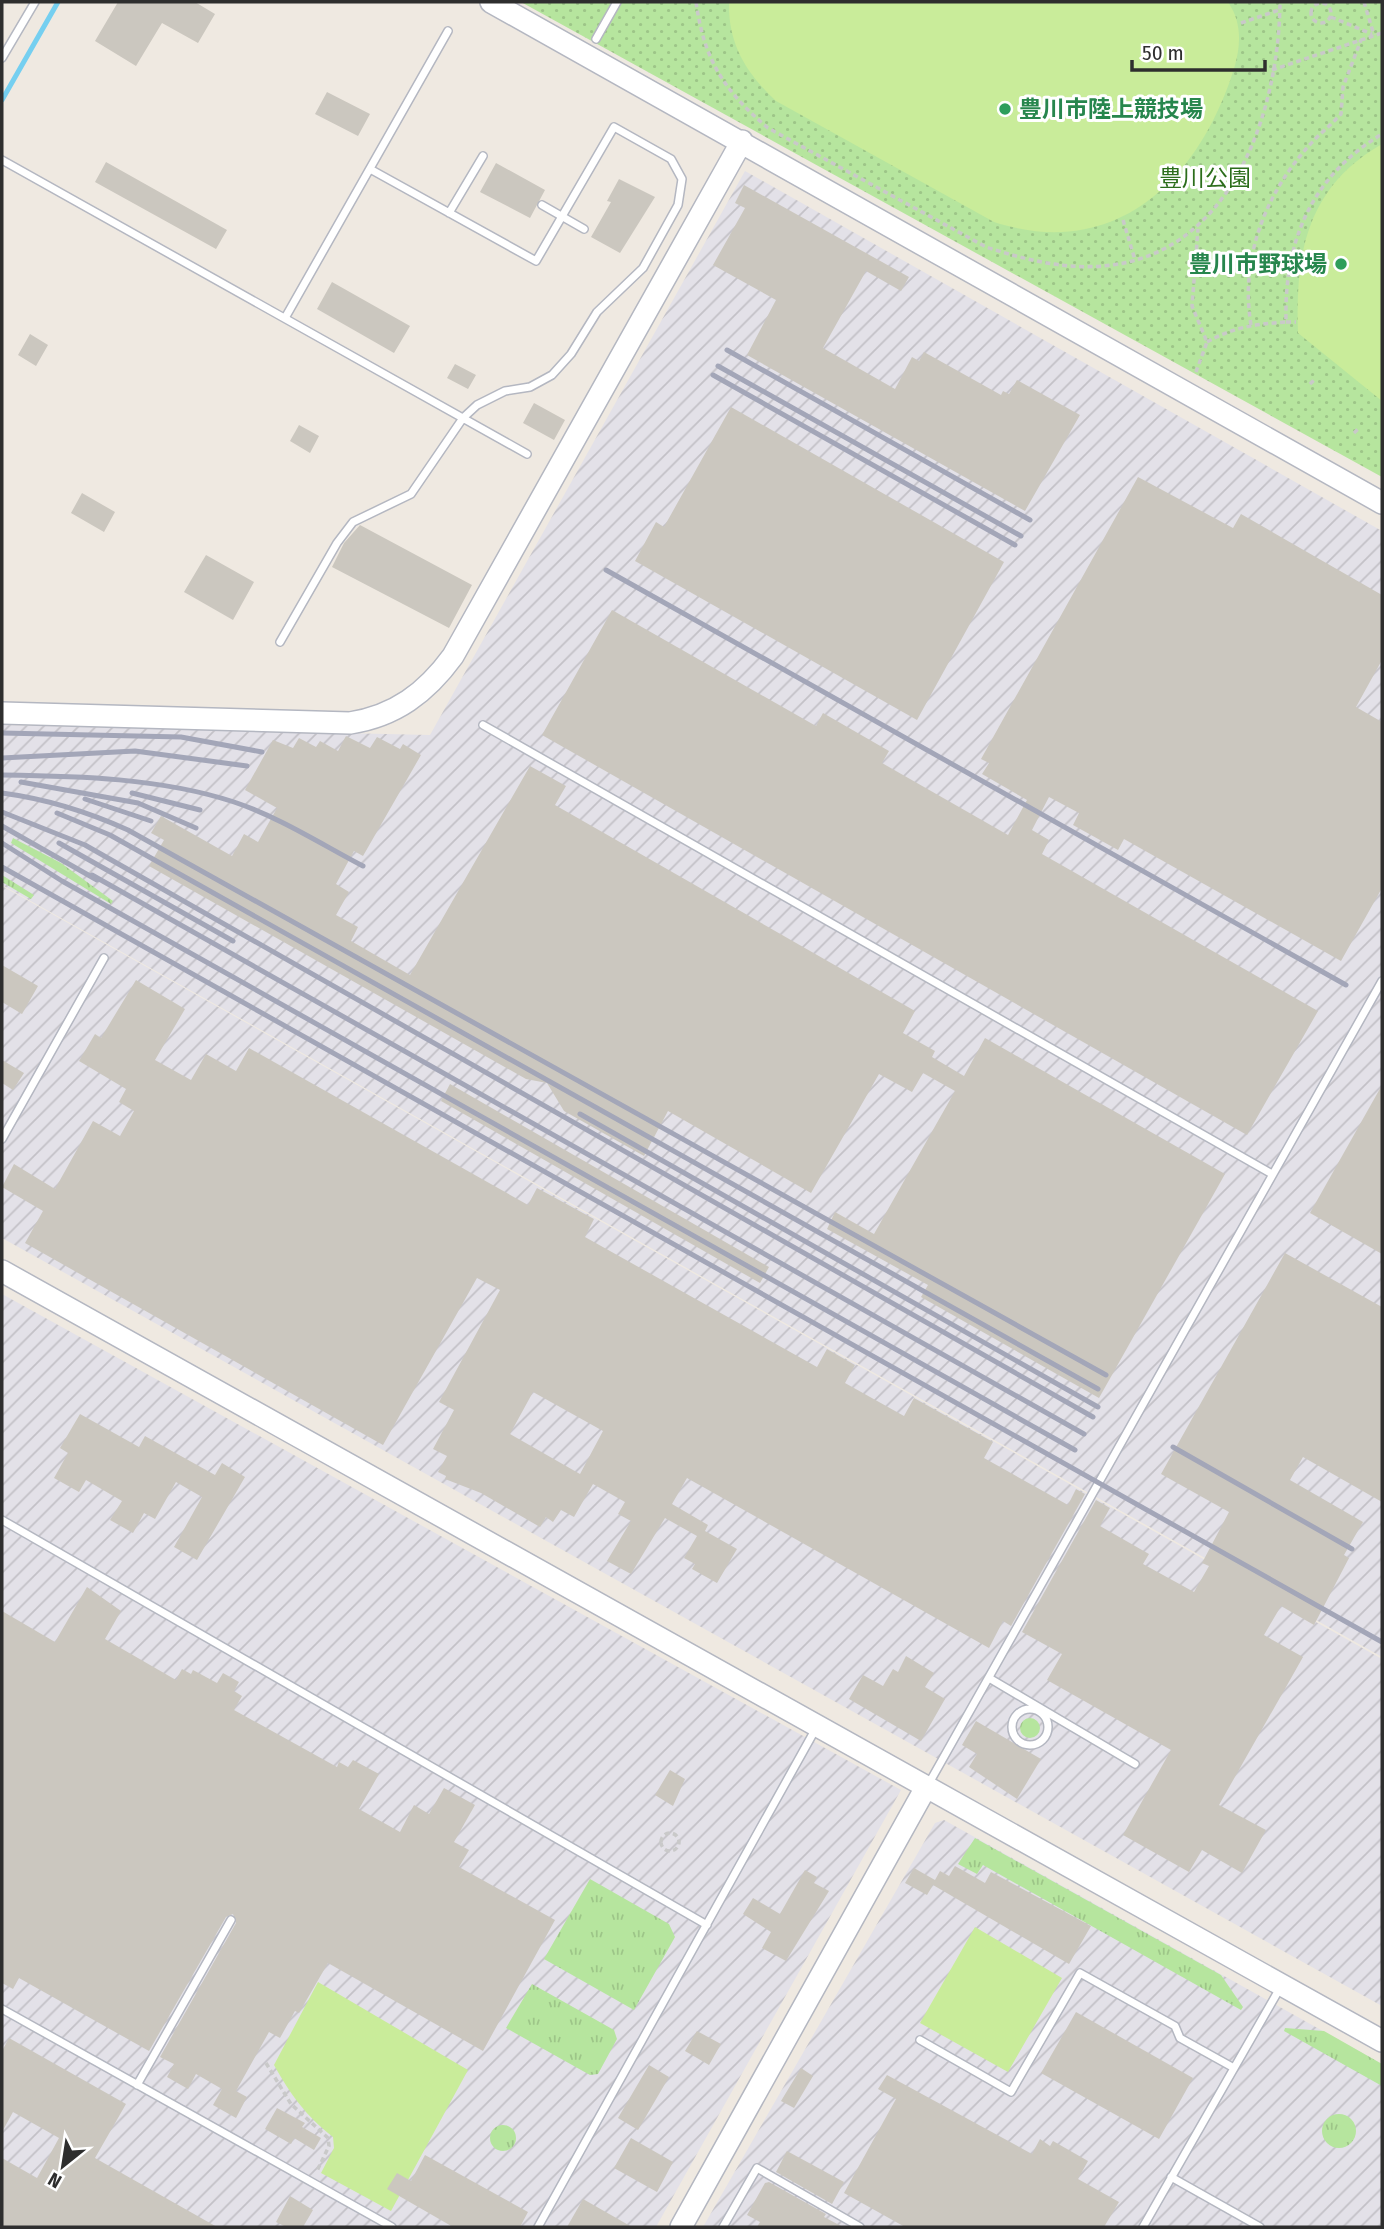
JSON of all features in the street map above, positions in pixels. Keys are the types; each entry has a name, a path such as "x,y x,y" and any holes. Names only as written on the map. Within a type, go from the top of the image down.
{"street":[{"path":"491,2 1382,503"},
{"path":"2,713 350,723 382,715 422,692 453,656 742,141"},
{"path":"2,1271 925,1789 1382,2041"},
{"path":"681,2227 925,1789"}],"lane":[{"path":"2,58 35,2"},
{"path":"596,39 617,2"},
{"path":"285,318 448,31"},
{"path":"280,642 346,530 364,515 411,494 463,418 488,399 505,391 530,387 562,366 597,312 643,268 678,205 682,178 671,159 614,127 536,261 370,169"},
{"path":"449,213 483,156"},
{"path":"2,160 527,454"},
{"path":"542,205 584,229"},
{"path":"482,725 1272,1174"},
{"path":"2,1139 104,958"},
{"path":"925,1789 1382,981"},
{"path":"2,1520 707,1925"},
{"path":"989,1678 1136,1764"},
{"path":"1041,1710 1048,1721 1045,1738 1036,1745 1020,1743 1013,1734 1014,1718 1022,1711 1041,1710"},
{"path":"538,2227 817,1727"},
{"path":"137,2085 231,1920"},
{"path":"920,2040 1011,2092 1080,1973 1175,2026 1180,2038 1234,2068"},
{"path":"1143,2227 1281,1985"},
{"path":"2,2009 391,2227"},
{"path":"723,2227 757,2168 860,2227"},
{"path":"1171,2177 1260,2227"}],"path":[{"path":"696,2 701,35 710,60 739,101 768,128 986,247 1056,265 1111,266 1156,254 1198,228 1220,203 1249,155 1272,70 1280,2"},
{"path":"1307,2 1313,7"},
{"path":"1364,2 1374,35"},
{"path":"1330,17 1322,23 1315,22 1311,16 1313,7 1320,3 1326,5 1330,17 1374,35"},
{"path":"1241,23 1280,10"},
{"path":"1272,70 1382,33"},
{"path":"1251,325 1248,269 1255,240 1285,177 1306,148 1341,114 1343,87 1361,40"},
{"path":"1286,322 1289,261 1308,209 1357,149 1382,134"},
{"path":"1123,220 1135,260"},
{"path":"1198,228 1192,306 1207,342"},
{"path":"1196,372 1207,342 1225,331 1251,325 1296,322"},
{"path":"1310,384 1314,380"},
{"path":"1354,433 1360,427"},
{"path":"667,1834 674,1835 679,1840 677,1848 666,1851 662,1839 667,1834"},
{"path":"266,2063 291,2104 328,2138 329,2146 311,2182"}],"shaded area":[{"path":"745,171 1382,531 1382,1657 2,885 2,725 430,735"},
{"path":"2,886 1382,1659 1382,2006 2,1238"},
{"path":"2,1294 901,1790 656,2227 2,2227"},
{"path":"944,1820 1382,2064 1382,2227 703,2227 935,1823"}],"green space":[{"name":"豊川公園","path":"521,2 1382,2 1382,477"},
{"name":"豊川市陸上競技場","path":"729,2 1228,2 1238,24 1239,36 1229,83 1208,130 1188,161 1164,188 1136,209 1105,224 1071,231 1034,231 994,222 776,101 756,80 741,57 732,31"},
{"name":"豊川市野球場","path":"1382,144 1382,401 1298,333 1298,304 1303,249 1322,202 1337,180 1357,161"},
{"path":"13,838 61,863 113,901 111,904 11,843"},
{"path":"2,875 34,895 31,899 2,882"},
{"path":"1026,1718 1034,1718 1040,1728 1034,1738 1026,1738 1020,1732 1020,1724"},
{"path":"975,1838 1221,1975 1243,2007 1241,2010 983,1865 977,1874 958,1864"},
{"path":"590,1879 669,1924 675,1937 634,2010 544,1959"},
{"path":"975,1927 1062,1978 1008,2072 920,2023"},
{"path":"318,1982 468,2070 391,2211 321,2173 334,2148 333,2137 299,2104 274,2065"},
{"path":"532,1984 614,2030 617,2039 598,2074 590,2075 506,2028"},
{"path":"1285,2028 1324,2031 1382,2064 1382,2086 1284,2031"},
{"path":"1339,2114 1351,2119 1356,2131 1351,2143 1339,2148 1327,2143 1322,2131 1327,2119"},
{"path":"503,2125 512,2129 516,2138 512,2147 503,2151 494,2147 490,2138 494,2129"}],"building":[{"path":"118,2 195,2 215,14 198,43 162,23 136,66 95,41"},
{"path":"327,92 370,114 358,136 315,114"},
{"path":"106,162 227,230 216,249 95,182"},
{"path":"496,163 545,190 530,218 480,192"},
{"path":"619,179 655,197 620,253 591,237 611,202 607,201"},
{"path":"744,185 909,277 901,291 866,271 823,348 895,389 912,357 919,361 924,352 1001,395 1003,391 1009,394 1017,380 1080,415 1025,511 747,355 776,300 713,265 745,208 735,203"},
{"path":"332,282 410,326 394,353 317,309"},
{"path":"30,334 48,345 36,366 18,355"},
{"path":"455,364 476,375 468,389 447,378"},
{"path":"534,403 565,420 554,440 523,423"},
{"path":"731,407 1004,562 917,720 635,561 656,522 664,527"},
{"path":"299,425 319,436 310,453 290,441"},
{"path":"1138,477 1233,528 1241,514 1382,595 1382,660 1356,707 1382,722 1382,888 1341,961 1124,839 1118,850 1073,825 1079,813 1049,797 1032,830 1049,840 1042,854 1318,1011 1247,1135 542,735 612,610 816,726 823,713 889,751 882,763 1008,835 1027,800 982,774 989,763 981,759"},
{"path":"82,493 115,512 104,532 71,513"},
{"path":"360,525 472,585 449,628 332,567 344,543"},
{"path":"206,555 254,582 233,620 184,592"},
{"path":"346,736 370,748 377,737 400,749 403,744 421,755 363,856 354,851 336,884 349,892 336,915 358,927 351,941 410,975 530,766 566,786 555,805 915,1011 903,1033 935,1051 932,1057 964,1076 985,1038 1225,1174 1099,1398 921,1297 928,1285 827,1229 835,1212 874,1234 955,1091 923,1073 912,1092 879,1074 811,1193 668,1111 644,1156 564,1111 547,1083 526,1079 149,866 164,840 151,833 161,816 232,856 244,834 258,842 277,808 245,790 273,740 293,748 299,738 316,747 320,741 338,751"},
{"path":"2,965 38,986 22,1014 2,1002"},
{"path":"136,980 185,1009 155,1060 191,1080 206,1054 236,1071 249,1048 528,1205 537,1188 594,1219 585,1237 817,1367 827,1349 855,1365 845,1383 904,1416 914,1398 993,1442 984,1458 1068,1505 1076,1489 1085,1494 1011,1626 1003,1621 989,1648 687,1478 672,1504 708,1525 705,1531 737,1549 717,1583 692,1569 695,1564 684,1558 697,1536 665,1518 631,1574 607,1561 631,1521 618,1514 625,1502 593,1484 574,1517 561,1510 553,1522 546,1517 540,1527 481,1493 445,1479 446,1476 438,1472 447,1456 433,1449 454,1410 439,1402 500,1290 477,1278 383,1445 25,1243 43,1211 2,1187 14,1164 55,1189 93,1121 120,1136 134,1111 119,1102 126,1089 79,1061 95,1034 101,1038","holes":["533,1392 603,1431 580,1474 510,1434"]},
{"path":"2,1060 24,1073 13,1090 2,1083"},
{"path":"450,1084 769,1267 760,1283 441,1101"},
{"path":"1382,1085 1382,1254 1310,1213"},
{"path":"1285,1253 1382,1307 1382,1502 1303,1457 1290,1480 1363,1522 1344,1555 1349,1558 1314,1625 1281,1606 1264,1635 1303,1657 1219,1805 1266,1830 1242,1873 1202,1850 1189,1872 1123,1835 1171,1750 1047,1680 1062,1654 1022,1632 1096,1500 1110,1508 1100,1526 1149,1554 1143,1564 1194,1592 1209,1566 1202,1563 1229,1512 1161,1474"},
{"path":"80,1414 139,1447 145,1436 215,1475 222,1463 245,1477 197,1560 174,1547 202,1497 176,1482 155,1519 144,1513 133,1533 110,1520 122,1501 86,1480 79,1492 54,1478 68,1453 60,1448"},
{"path":"87,1587 121,1611 105,1639 176,1680 182,1669 191,1674 193,1670 217,1683 223,1673 239,1682 234,1691 242,1696 234,1710 337,1767 339,1762 348,1767 353,1760 379,1774 359,1809 400,1832 414,1805 429,1814 444,1788 475,1805 454,1842 469,1850 459,1867 555,1920 483,2051 328,1963 299,2013 295,2011 280,2038 269,2032 236,2091 247,2097 236,2118 213,2105 222,2089 196,2074 188,2089 167,2077 174,2064 160,2057 236,1923 233,1914 226,1917 149,2051 19,1978 13,1989 2,1983 2,1611 55,1642"},
{"path":"906,1656 934,1673 925,1687 945,1699 921,1741 849,1699 863,1675 883,1686 893,1669 898,1672"},
{"path":"976,1721 1041,1759 1017,1799 969,1767 977,1754 962,1745"},
{"path":"670,1770 685,1779 673,1806 655,1795"},
{"path":"955,1866 985,1883 991,1872 1091,1926 1069,1964 933,1885 927,1895 905,1883 914,1868 935,1880 940,1871 949,1876"},
{"path":"805,1870 817,1877 814,1883 829,1891 786,1961 762,1948 771,1932 743,1914 753,1898 780,1914"},
{"path":"1076,2012 1193,2078 1159,2139 1041,2073"},
{"path":"697,2031 721,2044 709,2065 685,2051"},
{"path":"9,2038 126,2104 95,2158 217,2227 2,2227 2,2158 37,2178 59,2138 13,2112 2,2132 2,2051"},
{"path":"649,2065 669,2077 638,2130 618,2118"},
{"path":"801,2068 813,2076 794,2108 781,2101"},
{"path":"887,2075 1032,2154 1040,2139 1050,2146 1053,2141 1088,2161 1078,2179 1119,2202 1104,2227 905,2227 844,2193 896,2099 878,2089"},
{"path":"277,2108 305,2123 302,2127 321,2138 314,2150 294,2138 291,2144 265,2129"},
{"path":"631,2138 673,2162 657,2192 614,2168"},
{"path":"787,2151 844,2182 832,2204 776,2172"},
{"path":"425,2155 528,2212 520,2227 453,2227 387,2189 397,2173 411,2181"},
{"path":"769,2182 826,2214 824,2217 843,2227 757,2227 760,2222 747,2215 765,2183"},
{"path":"290,2196 313,2210 303,2227 286,2227 276,2222"},
{"path":"583,2199 632,2227 567,2227"}],"waterway":[{"path":"2,100 58,2"}],"railway":[{"path":"727,350 1030,520"},
{"path":"718,366 1021,536"},
{"path":"713,375 1015,545"},
{"path":"606,570 1346,985"},
{"path":"2,733 181,737 262,752"},
{"path":"2,758 135,751 247,766"},
{"path":"2,775 119,780 206,794 267,815 363,866"},
{"path":"21,782 138,803 196,828"},
{"path":"2,793 66,807 128,830 1106,1375"},
{"path":"132,793 200,810"},
{"path":"85,799 151,821"},
{"path":"2,812 85,845 1093,1417"},
{"path":"57,813 110,835 1098,1389"},
{"path":"2,826 97,880"},
{"path":"2,843 62,881 1075,1450"},
{"path":"59,843 233,941"},
{"path":"2,867 1382,1642"},
{"path":"92,875 1084,1434"},
{"path":"580,1114 1098,1407"},
{"path":"1173,1447 1352,1549"}],"place":[{"name":"豊川市陸上競技場","path":"1005,109"},
{"name":"豊川市野球場","path":"1341,264"}]}
